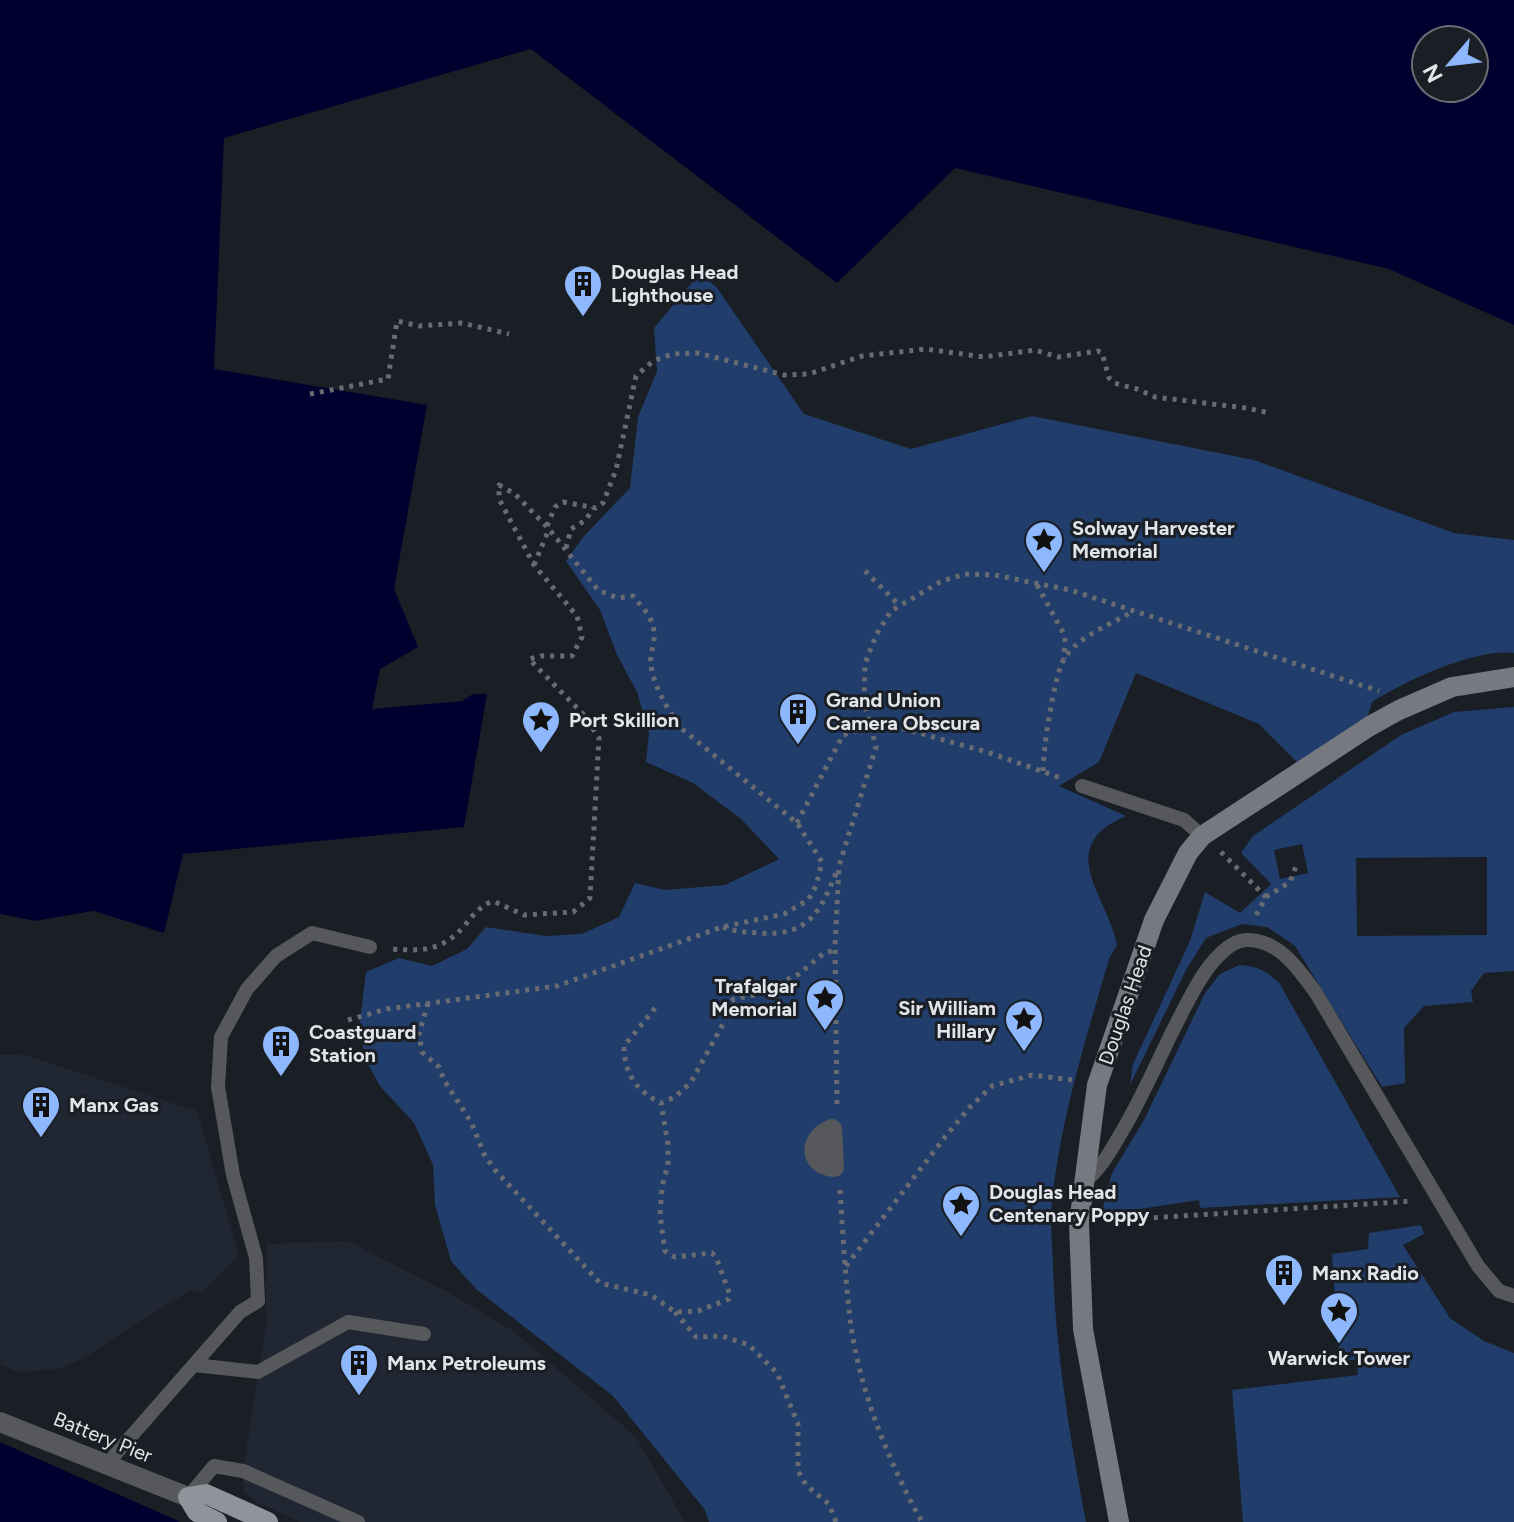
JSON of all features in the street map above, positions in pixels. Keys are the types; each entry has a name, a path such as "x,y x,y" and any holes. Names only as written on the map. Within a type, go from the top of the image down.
{"main road":[{"name":"Douglas Head","path":"1119,1522 1083,1329 1079,1223 1097,1085 1154,920 1180,867 1202,836 1399,710 1452,687 1507,678"},
{"name":"Battery Pier","path":"217,1522 197,1512 188,1497 206,1494 268,1522"}],"street":[{"name":"Battery Pier","path":"0,1422 188,1497"}],"lane":[{"path":"1082,786 1184,820 1202,836"},
{"path":"106,1465 240,1312 258,1301 256,1258 233,1175 218,1087 221,1037 247,989 276,956 312,933 370,947"},
{"path":"1084,1182 1099,1170 1147,1089 1198,983 1224,950 1244,939 1265,944 1290,957 1316,993 1478,1266 1499,1291 1514,1296"},
{"path":"194,1365 258,1372 348,1322 424,1334"},
{"path":"188,1497 214,1466 243,1471 358,1522"}],"path":[{"path":"310,394 388,379 397,321 419,326 462,323 509,334"},
{"path":"565,548 571,529 586,520 593,508 603,503 610,489 636,376 653,361 672,354 698,353 784,375 809,374 862,356 926,349 984,357 1035,350 1058,357 1098,351 1102,353 1109,378 1114,383 1155,397 1269,413"},
{"path":"348,1020 387,1009 557,986 722,927 784,914 808,900 816,886 822,862 797,823 682,729 656,684 650,661 654,633 649,614 633,596 617,598 598,590 548,528 515,494 499,485 499,499 534,565 577,616 582,637 572,656 529,659 583,714 599,738 590,898 573,912 524,915 493,901 479,908 461,929 436,948 422,951 370,947"},
{"path":"534,565 555,507 563,502 593,508"},
{"path":"865,571 899,605"},
{"path":"864,702 865,664 876,635 891,611 940,582 964,574 995,575 1070,590 1367,685 1391,696 1399,710"},
{"path":"1036,584 1065,636 1064,659 1043,749 1043,771"},
{"path":"1064,659 1084,640 1133,611"},
{"path":"797,823 843,735 870,726 901,728 987,752 1082,786"},
{"path":"1222,853 1266,897"},
{"path":"722,927 766,933 790,932 798,928 823,905 839,866"},
{"path":"1244,939 1266,897 1290,882 1296,866"},
{"path":"661,1103 675,1097 691,1082 723,1024 728,1004 799,974 824,953 835,950"},
{"path":"428,1003 419,1034 422,1052 439,1067 495,1170 600,1283 651,1295 675,1312 696,1337 722,1336 749,1345 777,1373 798,1424 798,1471 806,1485 829,1504 836,1522"},
{"path":"655,1008 624,1046 624,1060 635,1085 661,1103 668,1144 660,1214 665,1251 675,1257 712,1253 730,1295 729,1299 698,1311 675,1312"},
{"path":"846,1267 945,1137 992,1086 1032,1075 1058,1077"},
{"path":"1079,1223 1439,1200"}],"shaded area":[{"path":"0,0 1514,0 1514,325 1389,269 955,168 837,283 531,49 224,138 214,369 427,405 394,589 418,647 380,669 372,709 462,701 473,694 487,694 464,827 183,854 164,933 94,911 35,921 0,914"},
{"path":"700,273 717,288 804,414 911,449 1032,416 1254,460 1454,533 1514,540 1514,653 1461,661 1403,685 1372,702 1368,716 1298,763 1259,724 1136,673 1099,762 1059,786 1126,816 1104,828 1092,842 1088,857 1090,873 1117,945 1109,959 1075,1080 1061,1141 1051,1210 1060,1360 1086,1522 709,1522 705,1510 613,1396 476,1289 451,1261 435,1205 433,1165 414,1123 380,1086 366,1061 359,1029 366,972 399,958 432,966 467,949 486,927 545,936 582,934 619,917 635,883 665,890 725,885 779,859 741,819 693,783 646,762 649,733 637,692 617,655 600,610 566,561 584,536 630,488 638,417 657,371 654,328"},
{"path":"1514,707 1514,971 1484,973 1471,991 1473,1002 1424,1006 1404,1028 1405,1083 1382,1087 1295,946 1267,927 1242,924 1206,938 1186,970 1130,1085 1133,1064 1190,941 1205,892 1240,913 1271,884 1241,853 1253,836 1401,735 1454,712","holes":["1302,844 1308,873 1280,879 1274,850","1487,857 1487,935 1357,936 1356,858"]},
{"path":"1239,965 1261,970 1280,984 1400,1197 1200,1208 1199,1200 1101,1215 1112,1173 1144,1120 1205,993 1220,974"},
{"path":"22,1054 197,1111 239,1255 202,1293 190,1290 80,1360 60,1368 28,1372 15,1371 0,1364 0,1055"},
{"path":"1421,1225 1424,1234 1403,1245 1450,1318 1484,1341 1514,1353 1514,1522 1243,1522 1232,1390 1358,1375 1357,1360 1339,1360 1332,1254 1368,1249 1369,1233"},
{"path":"348,1241 446,1291 515,1332 636,1437 685,1522 300,1522 254,1501 244,1491 243,1471 266,1325 266,1244"},
{"path":"0,1442 176,1520 180,1522 0,1522"}],"pier":[{"path":"94,911 167,936 93,915 35,925 0,919 0,914 35,921"}],"place":[{"name":"Douglas Head Lighthouse","path":"583,318"},
{"name":"Solway Harvester Memorial","path":"1044,574"},
{"name":"Grand Union Camera Obscura","path":"798,746"},
{"name":"Port Skillion","path":"541,754"},
{"name":"Trafalgar Memorial","path":"825,1032"},
{"name":"Sir William Hillary","path":"1024,1053"},
{"name":"Coastguard Station","path":"281,1078"},
{"name":"Manx Gas","path":"41,1139"},
{"name":"Douglas Head Centenary Poppy","path":"961,1238"},
{"name":"Manx Radio","path":"1284,1307"},
{"name":"Warwick Tower","path":"1339,1345"},
{"name":"Manx Petroleums","path":"359,1397"}]}
